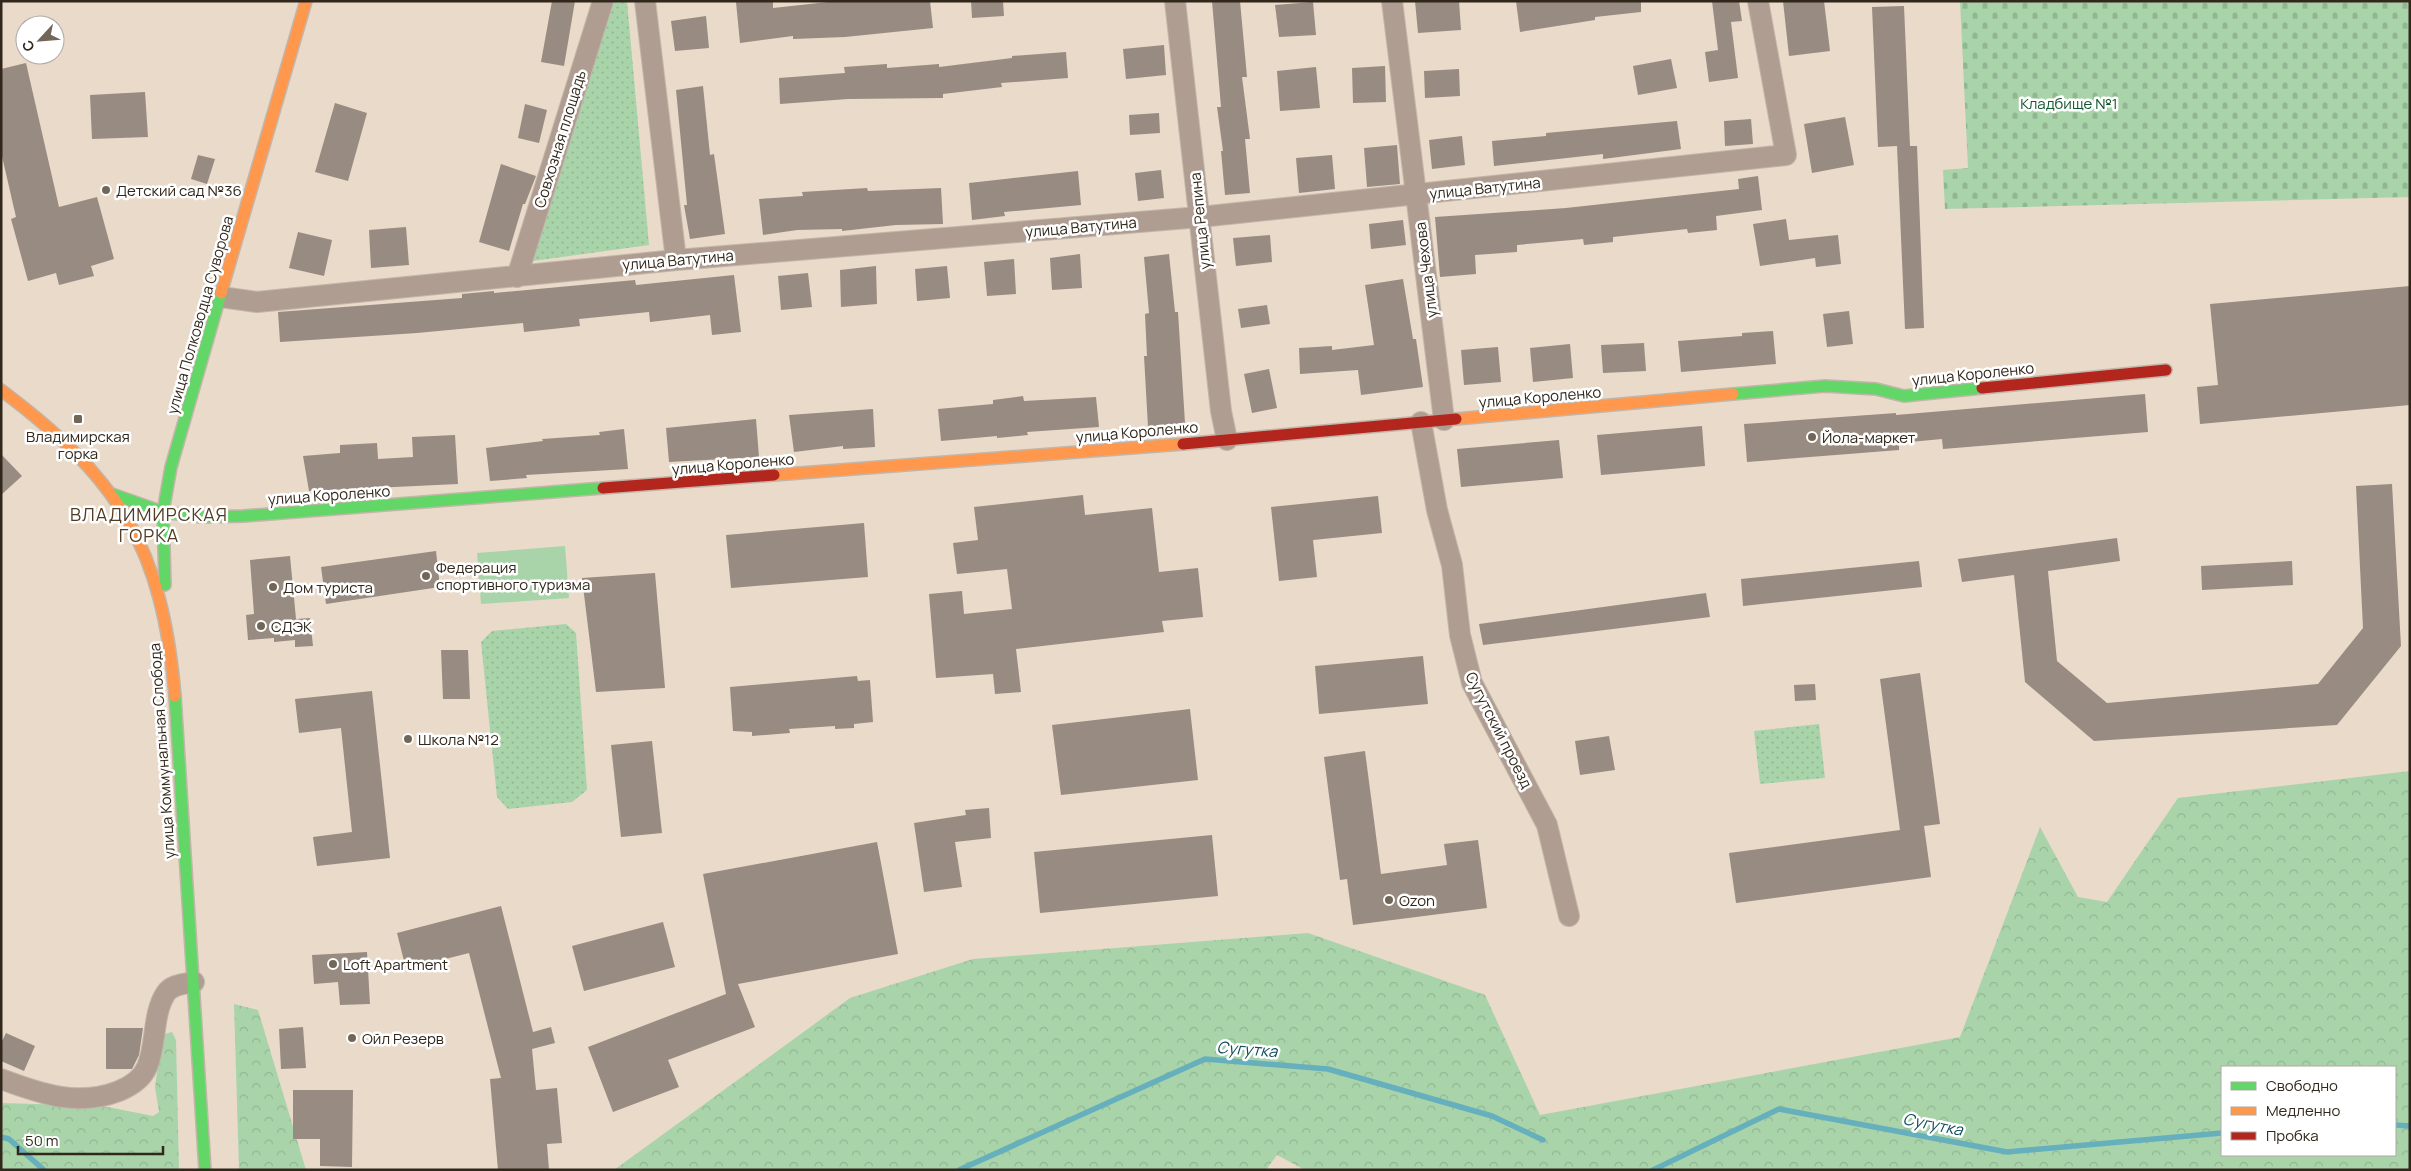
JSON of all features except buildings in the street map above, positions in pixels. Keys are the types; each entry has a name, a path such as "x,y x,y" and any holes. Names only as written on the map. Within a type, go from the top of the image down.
{"street":[{"name":"улица Полководца Суворова","path":"166,614 163,512 171,467 306,1"},
{"name":"Совхозная площадь","path":"517,277 603,1"},
{"path":"645,1 676,260"},
{"name":"улица Репина","path":"1175,1 1221,411 1227,440"},
{"name":"улица Чехова","path":"1392,1 1444,420"},
{"name":"улица Ватутина","path":"221,297 256,302 676,260 1200,217 1786,155 1758,1"},
{"name":"улица Короленко","path":"112,494 163,512 202,516 262,515 1227,440 1825,386 1876,389 1904,396 2166,370"},
{"name":"улица Коммунальная Слобода","path":"1,390 28,409 69,445 112,494 138,536 156,580 166,614 174,696 205,1170"},
{"name":"Сугутский проезд","path":"1421,422 1437,510 1452,565 1460,635 1466,665 1472,684 1547,825 1569,916"},
{"path":"1,1079 39,1093 75,1100 104,1097 126,1088 141,1078 148,1066 160,1008 166,993 172,987 194,982"}],"green space":[{"path":"608,1 627,1 649,245 533,261"},
{"name":"Кладбище №1","path":"1960,1 2410,1 2410,197 1945,209 1943,170 1968,168"},
{"path":"565,546 569,598 481,604 477,553"},
{"path":"566,624 576,633 587,790 572,802 508,809 497,797 481,642 492,631"},
{"path":"1819,724 1825,778 1760,784 1754,731"},
{"path":"2410,771 2410,1170 1305,1170 1277,1155 1266,1170 614,1170 850,998 973,959 1308,933 1485,995 1540,1115 1960,1037 2040,827 2078,897 2107,902 2178,798"},
{"path":"234,1004 258,1010 306,1170 239,1170"},
{"path":"172,1032 176,1040 179,1170 1,1170 1,1103 103,1106 153,1116 159,1112 155,1087 162,1035"}],"waterway":[{"name":"Сугутка","path":"959,1170 1205,1059 1328,1069 1492,1116 1543,1140"},
{"name":"Сугутка","path":"1653,1170 1779,1109 2007,1152 2221,1133"},
{"name":"Сугутка","path":"2396,1125 2410,1126"},
{"name":"Сугутка","path":"1,1137 9,1139 44,1170"}],"traffic: fast":[{"path":"165,585 163,512 171,467 221,293"},
{"path":"1733,394 1825,386 1876,389 1904,396 1982,388"},
{"path":"112,494 163,512 202,517 244,516 603,488"},
{"path":"175,696 205,1170"}],"traffic: slow":[{"path":"221,293 306,1"},
{"path":"1,390 77,454 105,487 128,520 146,557 159,598 169,644 175,696"},
{"path":"1456,419 1733,394"},
{"path":"774,475 1183,444"}],"traffic: jam":[{"path":"1982,388 2166,370"},
{"path":"1183,444 1456,419"},
{"path":"603,488 774,475"}],"place":[{"name":"Детский сад №36","path":"106,190"},
{"name":"Владимирская горка","path":"78,419"},
{"name":"Йола-маркет","path":"1812,437"},
{"name":"Федерация спортивного туризма","path":"426,576"},
{"name":"Дом туриста","path":"273,587"},
{"name":"СДЭК","path":"261,626"},
{"name":"Школа №12","path":"408,739"},
{"name":"Ozon","path":"1389,900"},
{"name":"Loft Apartment","path":"333,964"},
{"name":"Ойл Резерв","path":"352,1038"}],"district":[{"name":"ВЛАДИМИРСКАЯ ГОРКА","path":"149,524"}]}
